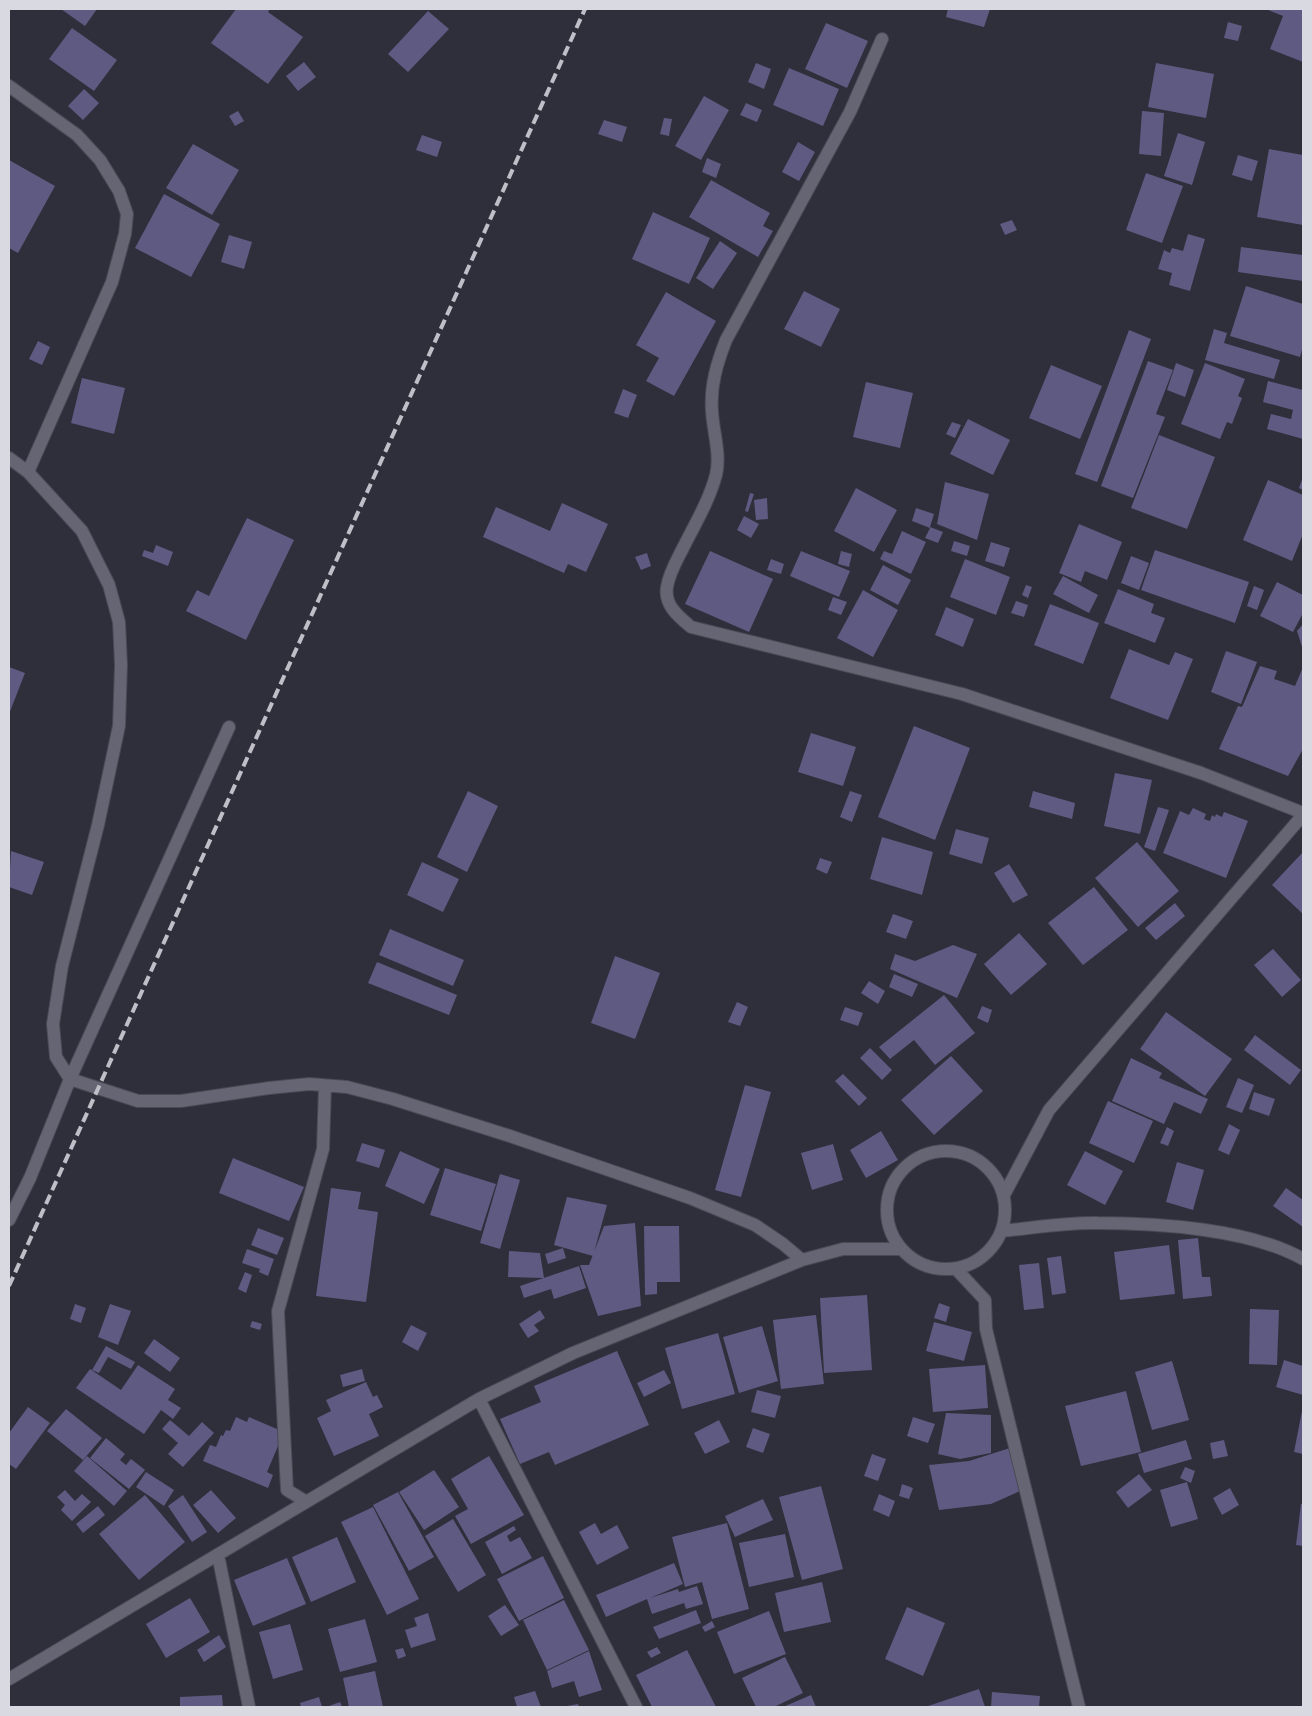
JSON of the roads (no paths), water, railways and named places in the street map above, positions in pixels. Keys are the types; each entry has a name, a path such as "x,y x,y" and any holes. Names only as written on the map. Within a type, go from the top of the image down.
{"street":[{"path":"882,39 850,112 726,340 718,359 713,381 712,410 718,453 716,473 708,498 673,569 667,586 667,599 675,614 691,626 962,694 1201,773 1303,814 1049,1110 1004,1195"},
{"path":"9,86 77,135 100,160 119,190 127,214 125,234 112,282 28,472"},
{"path":"9,458 28,472 82,532 109,585 119,622 121,665 119,726 98,825 62,966 52,1024 56,1057 70,1079 138,1101 181,1100 309,1084 347,1087 510,1136 690,1198 755,1225 802,1260"},
{"path":"9,1220 30,1178 70,1079 229,727"},
{"path":"305,1501 287,1490 278,1311 323,1149 325,1086"},
{"path":"941,1150 962,1152 981,1162 996,1177 1004,1195 1006,1216 1002,1232 995,1246 975,1263 956,1269 916,1262 900,1249 888,1228 886,1205 891,1185 903,1167 920,1156 941,1150"},
{"path":"1002,1232 1096,1222 1186,1228 1248,1237 1303,1259"},
{"path":"9,1679 479,1399 573,1353 802,1260 843,1249 900,1249"},
{"path":"956,1269 985,1300 986,1329 1079,1707"},
{"path":"479,1399 636,1707"},
{"path":"218,1555 249,1707"}],"railway":[{"path":"9,1286 585,9"}]}
